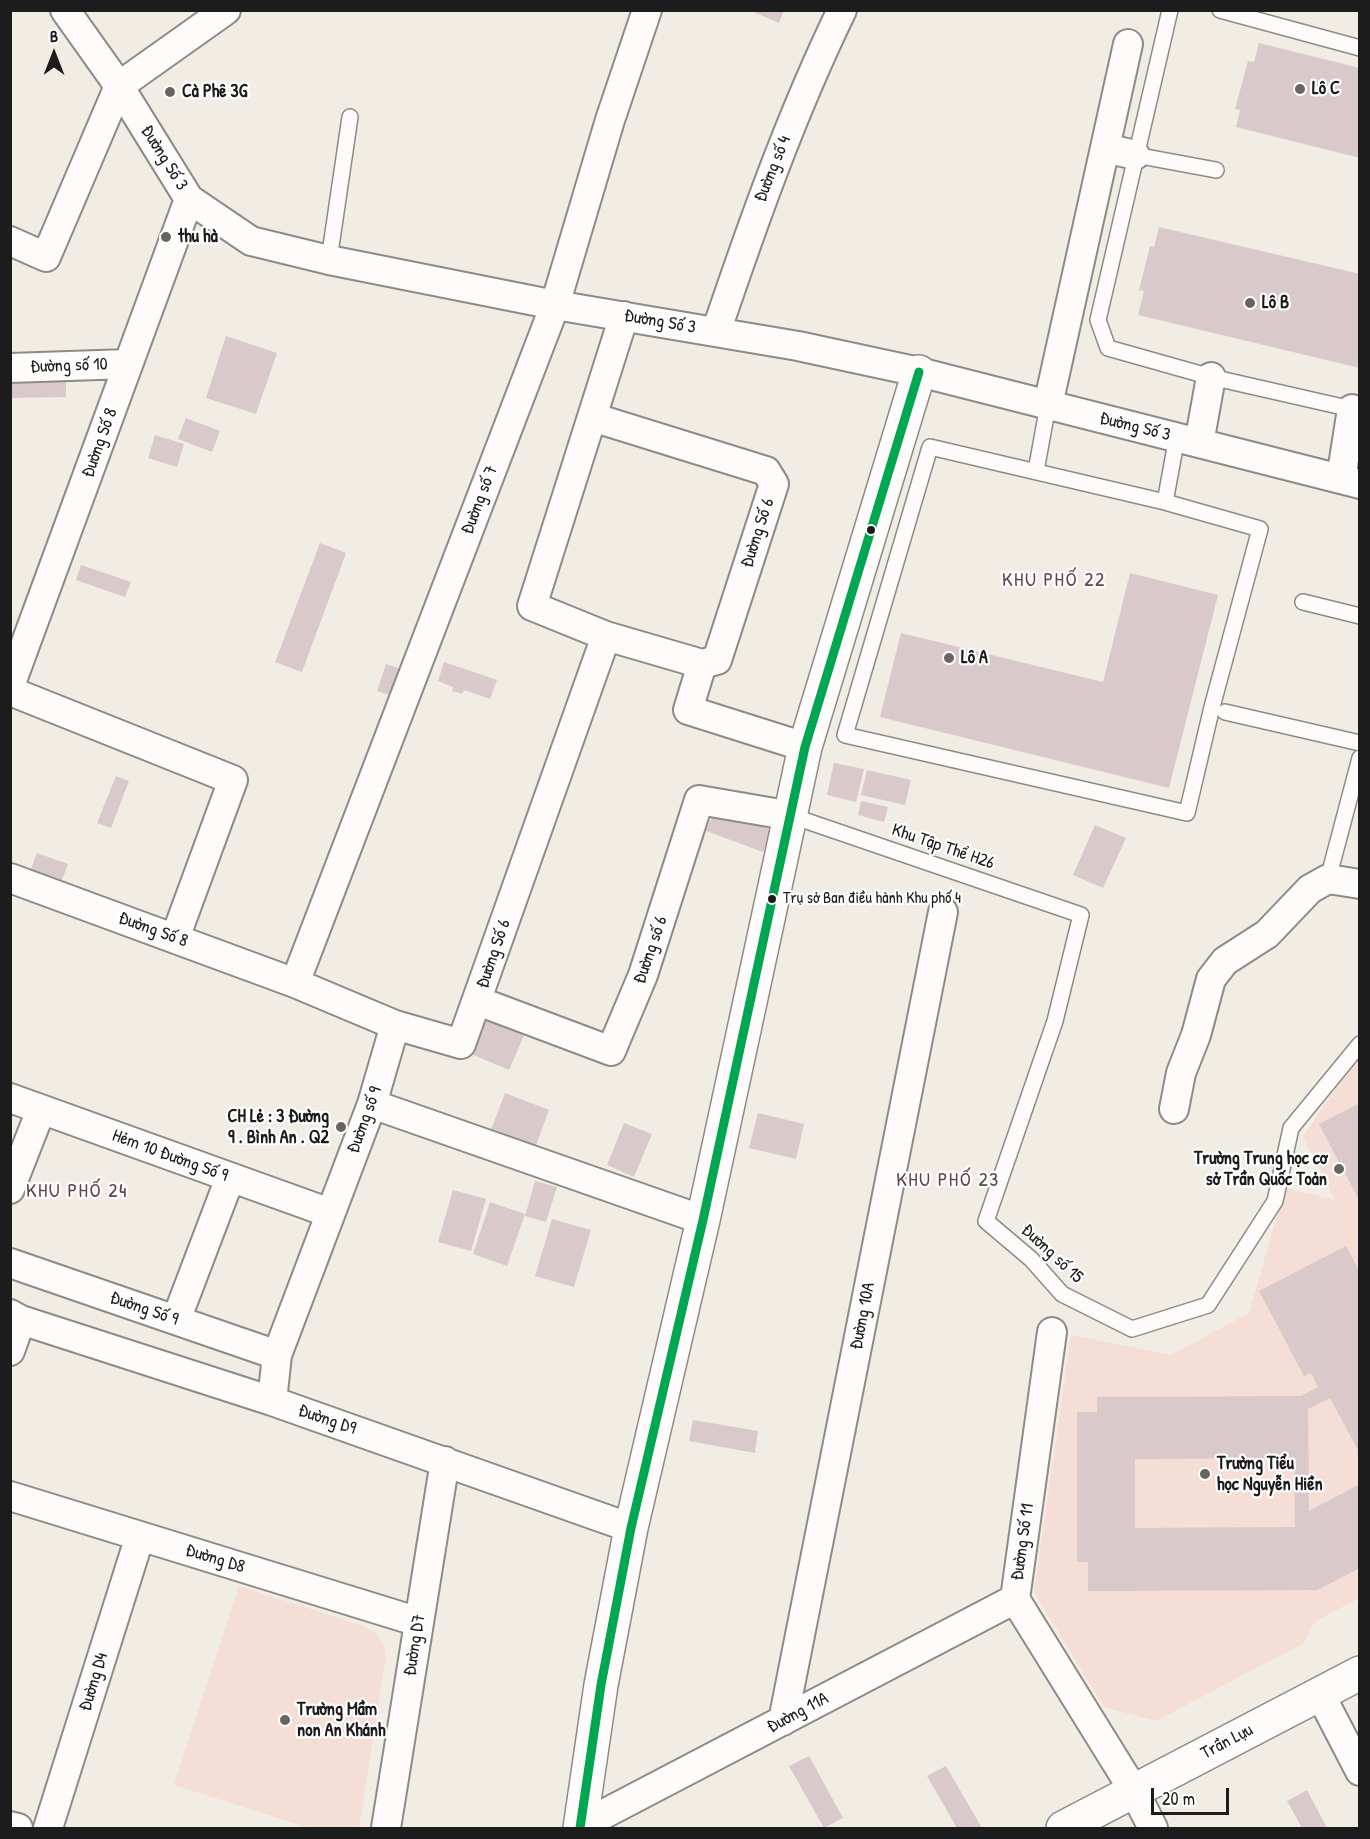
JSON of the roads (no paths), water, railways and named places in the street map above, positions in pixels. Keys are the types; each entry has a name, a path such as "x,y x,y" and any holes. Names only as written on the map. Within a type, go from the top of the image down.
{"street":[{"name":"Đường Số 3","path":"65,10 120,86 189,199 251,241 329,260 555,305 716,332 919,372 1350,481"},
{"path":"10,240 46,257 120,86 226,10"},
{"name":"Đường số 7","path":"295,983 555,305 610,120 647,10"},
{"name":"Đường số 4","path":"716,332 763,193 817,62 842,10"},
{"path":"1048,405 1128,44"},
{"path":"1105,148 1136,155"},
{"name":"Đường Số 8","path":"10,689 189,199"},
{"path":"624,316 532,606 606,636 702,664 688,710 805,747"},
{"name":"Đường số 10","path":"10,368 128,364"},
{"path":"580,1827 601,1685 631,1528 703,1220 792,816 805,747 919,372"},
{"path":"1188,440 1210,377"},
{"path":"1350,481 1356,410"},
{"name":"Đường Số 6","path":"592,417 766,471 774,484 717,660 702,664"},
{"name":"Đường Số 6","path":"395,1025 461,1044 606,636"},
{"path":"10,689 233,780 175,938"},
{"name":"Đường số 6","path":"478,1001 611,1051 643,975 699,800 792,816"},
{"name":"Đường Số 8","path":"10,878 295,983 395,1025"},
{"path":"1174,1109 1181,1073 1196,1035 1210,979 1225,961 1267,934 1310,889 1328,879 1359,884"},
{"name":"Đường 10A","path":"783,1721 943,912"},
{"name":"Đường số 9","path":"272,1401 277,1355 372,1104 395,1025"},
{"name":"Hẻm 10 Đường Số 9","path":"10,1098 330,1213"},
{"path":"372,1104 703,1220"},
{"path":"10,1188 41,1110"},
{"path":"176,1320 230,1178"},
{"name":"Đường Số 9","path":"10,1263 277,1355"},
{"path":"10,1351 16,1317"},
{"name":"Đường D9","path":"16,1317 272,1401 631,1528"},
{"name":"Đường Số 11","path":"1052,1332 1015,1599 1134,1791"},
{"name":"Đường D7","path":"386,1828 445,1461"},
{"name":"Đường D8","path":"10,1496 419,1622"},
{"name":"Đường D4","path":"48,1828 140,1536"},
{"name":"Đường 11A","path":"580,1827 1015,1599"},
{"name":"Trần Lựu","path":"1063,1828 1359,1673"},
{"path":"1320,1694 1359,1771"},
{"path":"1134,1791 1153,1828"},
{"path":"10,1826 18,1828"}],"lane":[{"path":"1170,10 1098,320 1108,348 1210,377 1356,410"},
{"path":"1220,10 1359,48"},
{"path":"329,260 350,117"},
{"path":"1136,155 1216,170"},
{"path":"1036,471 1048,405"},
{"path":"1165,502 1188,440"},
{"path":"930,447 1036,471 1165,502 1260,529 1212,707 1187,813 844,735 930,447"},
{"path":"1303,602 1359,616"},
{"path":"1225,712 1359,743"},
{"path":"1328,879 1359,758"},
{"name":"Khu Tập Thể H26","path":"792,816 1081,915"},
{"name":"Đường số 15","path":"1081,915 1055,1021 986,1221 1031,1259 1062,1294 1132,1329 1208,1305 1275,1201 1291,1128 1359,1044"}],"place":[{"name":"Lô C","path":"1300,89"},
{"name":"Cà Phê 3G","path":"170,92"},
{"name":"thu hà","path":"166,237"},
{"name":"Lô B","path":"1250,303"},
{"name":"Lô A","path":"949,658"},
{"name":"Trụ sở Ban điều hành Khu phố 4","path":"772,899"},
{"name":"CH Lẻ : 3 Đường 9 . Bình An . Q2","path":"341,1127"},
{"name":"Trường Trung học cơ sở Trần Quốc Toản","path":"1339,1169"},
{"name":"Trường Tiểu học Nguyễn Hiền","path":"1205,1474"},
{"name":"Trường Mầm non An Khánh","path":"285,1720"}],"district":[{"name":"KHU PHỐ 22","path":"1054,581"},
{"name":"KHU PHỐ 23","path":"948,1181"},
{"name":"KHU PHỐ 24","path":"77,1192"}]}
